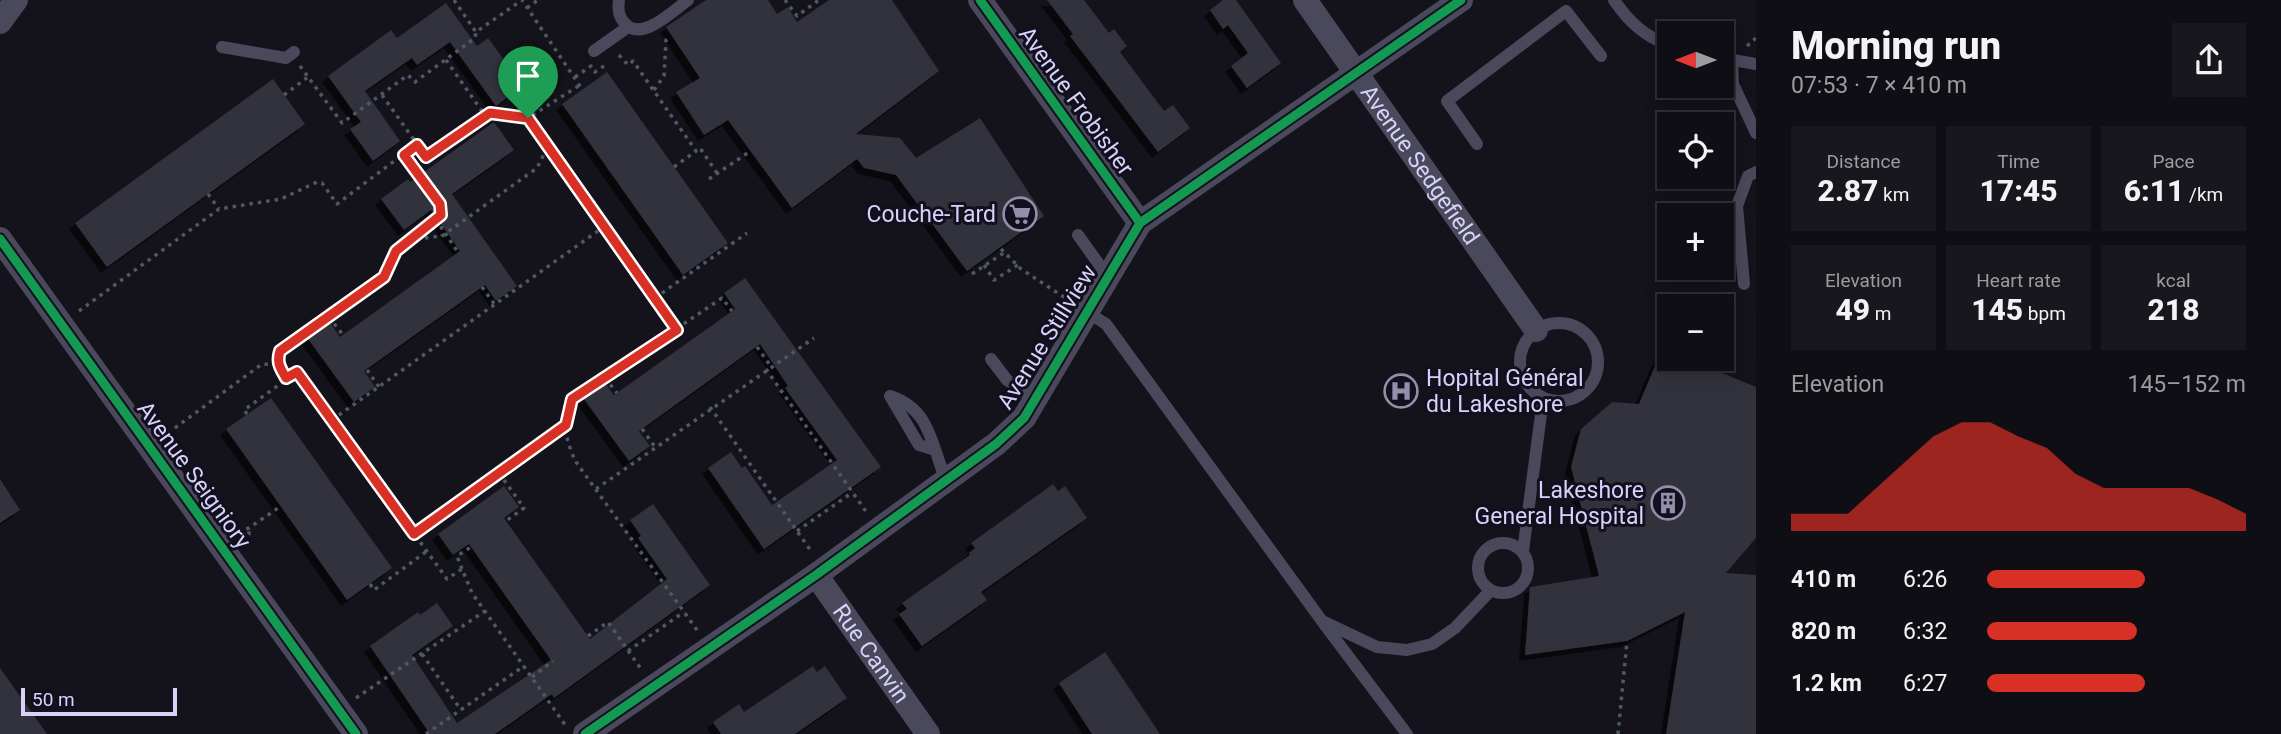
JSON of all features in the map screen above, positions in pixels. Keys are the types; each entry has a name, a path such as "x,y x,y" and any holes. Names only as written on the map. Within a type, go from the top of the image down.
{"street":[{"path":"0,22 16,0"},
{"name":"Avenue Frobisher","path":"980,0 1140,223"},
{"name":"Avenue Sedgefield","path":"1305,0 1536,330"},
{"name":"Avenue Stillview","path":"576,731 815,565 946,480 996,444 1024,418 1079,307 1108,277 1140,223 1461,0"},
{"name":"Avenue Seigniory","path":"0,239 356,734"},
{"name":"Rue Canvin","path":"815,565 928,734"}],"lane":[{"path":"620,0 621,19 628,27"},
{"path":"594,51 628,27 649,28 688,0"},
{"path":"1614,0 1629,21 1657,41"},
{"path":"1478,144 1447,101 1566,11 1601,56"},
{"path":"222,47 297,58"},
{"path":"1734,60 1756,64"},
{"path":"1734,86 1753,117 1756,133"},
{"path":"1744,284 1738,206 1748,176 1756,172"},
{"path":"1078,235 1108,277"},
{"path":"1079,307 1106,324 1407,734"},
{"path":"1563,323 1587,334 1598,356 1594,383 1583,395 1570,401 1543,399 1529,388 1522,376 1520,363 1522,349 1536,330 1549,324 1563,323"},
{"path":"991,359 1007,380 1034,399"},
{"path":"890,396 909,402 931,432 932,449 946,480"},
{"path":"1522,551 1505,542 1485,549 1478,567 1479,578 1491,590 1503,593 1520,587 1528,569 1522,551 1543,399"},
{"path":"1322,621 1377,647 1407,650 1432,644 1455,628 1491,590"}],"path":[{"path":"297,58 342,123 408,75 415,82 475,38 476,32 454,0"},
{"path":"413,167 484,114 528,118 581,87 522,0 476,32"},
{"path":"527,8 538,0"},
{"path":"785,0 797,16 819,0"},
{"path":"654,89 664,76 666,40"},
{"path":"624,59 628,65 634,61 696,151"},
{"path":"446,60 484,114"},
{"path":"574,78 591,66"},
{"path":"284,95 309,77"},
{"path":"381,94 426,157"},
{"path":"528,118 677,330"},
{"path":"74,314 219,209 281,200 317,182 322,183 337,204 417,145"},
{"path":"406,240 443,235 537,168 548,146"},
{"path":"674,167 700,148 718,173"},
{"path":"709,179 749,152"},
{"path":"404,155 440,204 443,235 458,252"},
{"path":"208,194 219,209"},
{"path":"286,378 278,365 280,351 384,277 396,251 406,240 441,215"},
{"path":"332,420 605,226"},
{"path":"655,298 747,233"},
{"path":"972,274 1003,251 1018,265 1079,307"},
{"path":"984,265 994,280 1018,265"},
{"path":"482,287 495,305"},
{"path":"700,634 570,450 566,425 572,399 722,298 732,311"},
{"path":"329,317 343,335"},
{"path":"596,489 710,407 814,338"},
{"path":"757,347 870,516"},
{"path":"163,436 262,364 278,365"},
{"path":"367,370 379,387"},
{"path":"247,414 244,410 297,372 447,579 461,569"},
{"path":"605,378 617,393"},
{"path":"710,407 797,531 815,565"},
{"path":"414,534 566,425"},
{"path":"642,429 655,447"},
{"path":"499,473 524,508 506,521"},
{"path":"797,531 853,492"},
{"path":"234,533 245,527 249,528 281,506"},
{"path":"240,541 249,534 249,528"},
{"path":"471,547 457,556 461,569 485,611 524,666 576,731"},
{"path":"370,584 374,590 427,551"},
{"path":"355,698 485,611"},
{"path":"628,651 684,611"},
{"path":"588,636 608,622 644,674"},
{"path":"1618,734 1627,641"},
{"path":"422,653 461,710"},
{"path":"532,677 552,661"},
{"path":"426,734 524,666"}],"building":[{"path":"706,0 768,0 777,14 788,7 797,22 829,0 892,0 939,71 856,134 900,138 916,158 980,118 1044,216 967,271 896,175 864,168 857,159 792,208 728,120 704,135 676,92 700,78 666,27"},
{"path":"1047,0 1084,0 1109,33 1114,29 1127,46 1120,52 1164,111 1173,105 1190,128 1158,152 1070,36 1073,34"},
{"path":"1223,0 1236,0 1281,63 1247,88 1231,66 1248,53 1228,25 1223,29 1210,10"},
{"path":"446,3 477,46 488,38 523,86 496,106 450,42 417,65 412,58 365,91 400,141 373,161 350,129 361,122 328,76 391,30 397,38"},
{"path":"607,72 728,243 683,275 562,104"},
{"path":"273,79 305,124 107,267 75,223"},
{"path":"494,122 514,150 452,194 517,286 496,301 485,285 364,371 375,387 354,402 306,336 328,320 340,337 460,251 431,210 404,230 381,199 408,179 410,182"},
{"path":"745,278 881,467 764,549 708,468 731,452 742,468 745,466 772,505 837,460 785,388 788,386 760,344 639,431 650,446 629,461 581,395 603,380 614,395 735,309 724,293"},
{"name":"Lakeshore General Hospital","path":"1657,361 1657,371 1717,371 1756,387 1756,538 1726,573 1756,575 1756,734 1666,734 1685,612 1627,641 1525,655 1530,587 1599,576 1571,467 1581,429 1612,402 1639,404"},
{"path":"271,398 392,568 347,600 226,429"},
{"path":"0,479 20,510 0,523"},
{"path":"1053,484 1058,491 1065,486 1087,518 981,592 987,600 922,646 899,614 907,609 902,603 970,555 975,548 971,543"},
{"path":"504,486 519,507 504,518 590,639 667,579 638,538 641,536 630,520 653,504 710,585 554,698 552,694 495,734 430,734 370,646 418,612 420,615 437,603 453,626 412,655 457,723 551,660 469,544 453,555 438,534"},
{"path":"1105,652 1160,734 1092,734 1059,683"},
{"path":"813,666 817,672 825,666 847,698 795,734 721,734 713,722 739,704 744,712"},
{"path":"0,668 47,734 0,734"}],"cycle path":[{"path":"980,0 1140,223"},
{"path":"585,734 816,575 996,444 1024,418 1140,223 1461,0"},
{"path":"0,239 356,734"}],"place":[{"name":"Couche-Tard","path":"1020,214"},
{"name":"Hopital Général du Lakeshore","path":"1401,391"},
{"name":"Lakeshore General Hospital","path":"1668,503"}],"route":[{"path":"484,114 528,118 677,330 572,399 566,425 414,534 297,372 286,378 278,365 278,357 280,351 384,277 396,251 406,240 441,215 440,204 404,155 417,145 426,157 484,114"}]}
